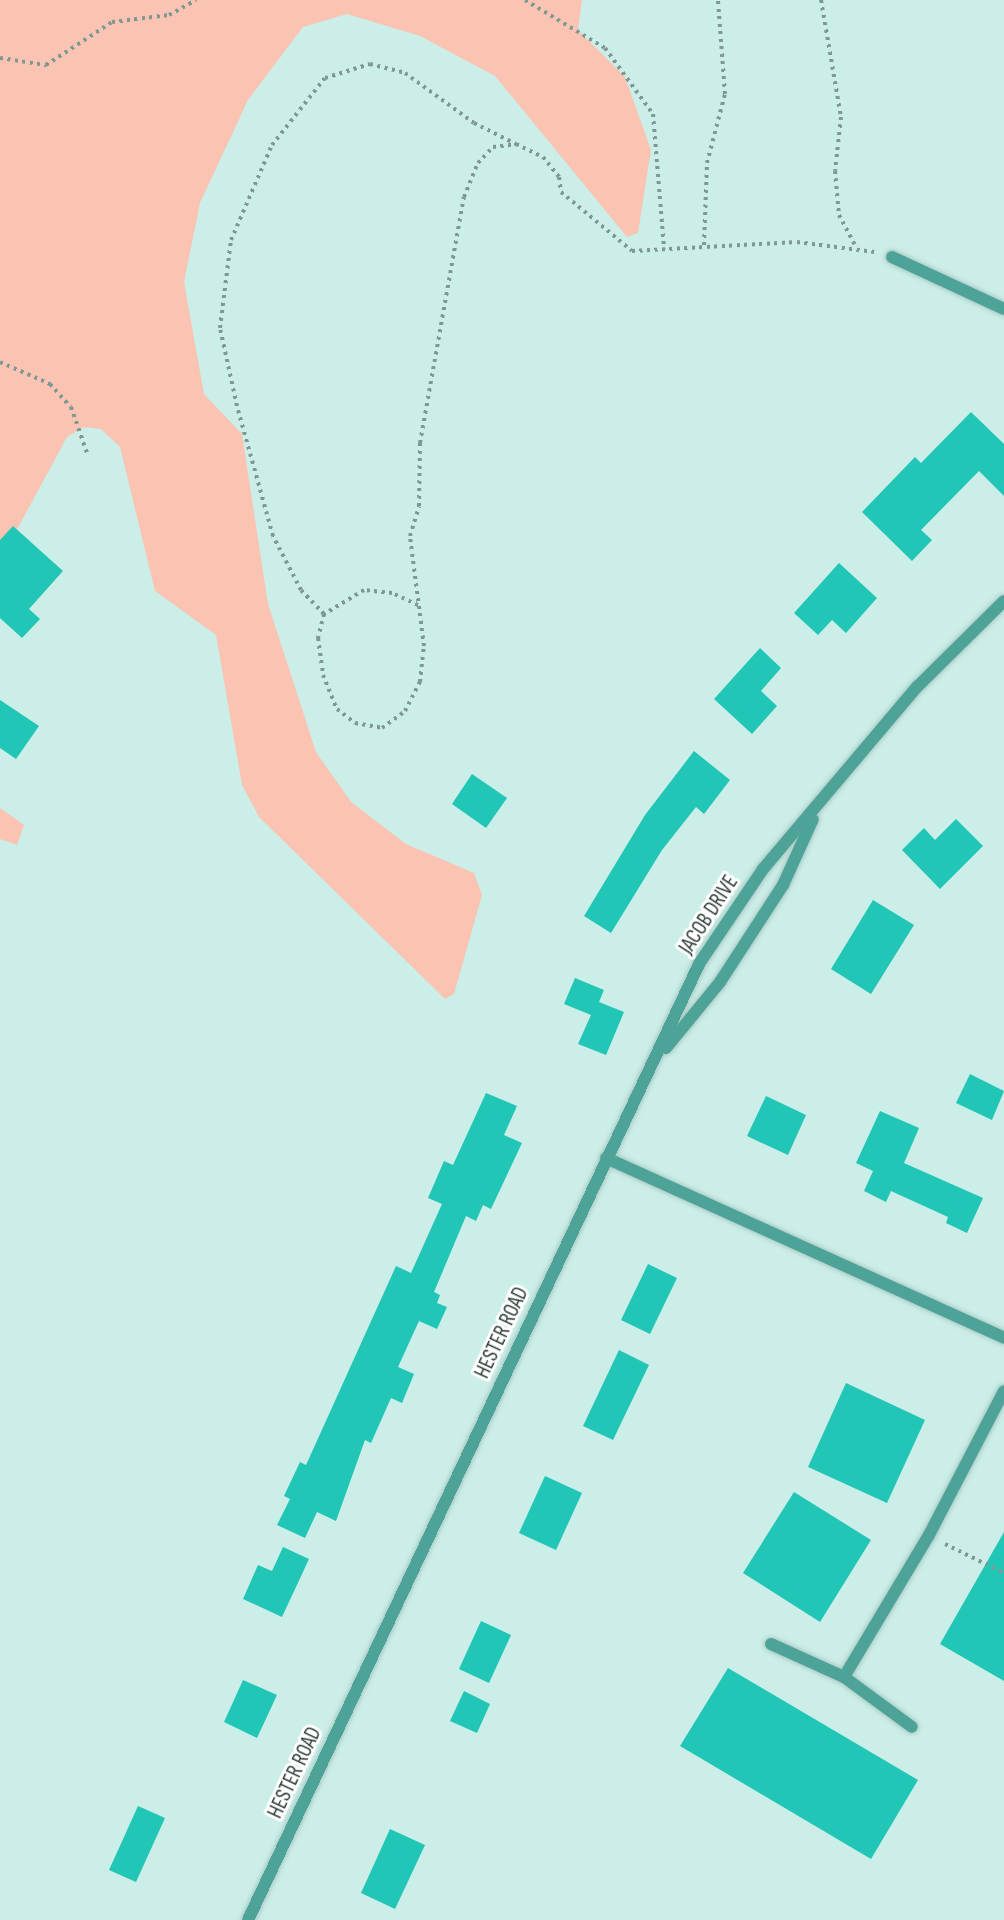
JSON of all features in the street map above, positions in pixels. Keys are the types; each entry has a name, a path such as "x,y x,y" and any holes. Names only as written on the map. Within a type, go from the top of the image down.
{"street":[{"path":"892,258 1004,309"},
{"name":"JACOB DRIVE","path":"606,1158 657,1060 699,964 763,869 818,807 917,687 1004,601"},
{"name":"JACOB DRIVE","path":"657,1060 720,982 783,885 818,807"},
{"path":"606,1158 1004,1338"},
{"name":"HESTER ROAD","path":"248,1920 606,1158"},
{"path":"843,1677 929,1535 1004,1391"},
{"path":"771,1644 843,1677 912,1727"}],"path":[{"path":"0,58 46,65 112,22 169,15 196,0"},
{"path":"525,0 605,48 653,114 664,249"},
{"path":"704,245 707,163 725,94 718,0"},
{"path":"821,0 841,117 835,171 839,215 855,246"},
{"path":"324,614 301,590 273,536 237,406 220,328 231,240 272,145 325,78 370,64 405,73 474,123 543,157 559,177 561,192 613,240 650,254 664,249 704,245 855,246 892,258"},
{"path":"418,605 392,593 364,590 324,614 318,638 322,675 337,709 355,723 382,728 405,711 420,682 424,646 410,536 419,506 420,443 464,197 478,163 493,147 516,144"},
{"path":"0,362 50,384 71,407 87,453"},
{"path":"929,1535 1004,1573"}],"shaded area":[{"path":"0,0 582,0 578,30 625,77 651,150 638,233 627,237 495,76 420,36 347,14 303,27 248,100 200,203 184,282 204,394 242,434 268,604 316,752 351,802 406,844 474,873 482,895 454,994 445,999 259,817 242,785 216,635 155,591 120,447 101,429 84,427 67,437 0,561"},
{"path":"0,808 24,825 17,845 0,839"}],"building":[{"path":"971,412 1004,444 1004,496 979,471 921,530 932,540 912,561 862,512 915,457 921,463"},
{"path":"13,526 63,571 29,609 40,619 22,638 0,618 0,540"},
{"path":"839,563 877,598 846,633 832,620 818,635 794,613"},
{"path":"760,648 781,668 761,691 777,706 752,734 714,699"},
{"path":"0,700 39,726 16,759 0,748"},
{"path":"694,751 730,780 704,814 696,807 662,850 611,933 584,916 645,815"},
{"path":"472,774 507,798 486,828 452,804"},
{"path":"956,819 983,846 940,889 902,850 924,828 935,840"},
{"path":"873,900 914,925 871,994 831,969"},
{"path":"575,978 604,990 599,1002 624,1012 606,1055 578,1044 591,1015 564,1004"},
{"path":"970,1074 1004,1091 992,1120 956,1103"},
{"path":"486,1093 517,1106 504,1135 522,1143 491,1209 483,1205 476,1221 466,1216 434,1292 440,1295 437,1303 447,1307 437,1329 419,1321 398,1367 414,1374 402,1403 391,1398 371,1443 365,1440 336,1521 317,1512 305,1538 277,1525 290,1499 284,1496 300,1462 306,1465 396,1266 411,1273 442,1204 428,1198 444,1161 453,1165"},
{"path":"766,1096 806,1115 788,1155 747,1136"},
{"path":"880,1111 919,1128 904,1163 983,1198 967,1233 946,1223 948,1217 891,1191 886,1202 864,1191 873,1171 856,1163"},
{"path":"648,1264 677,1278 650,1334 621,1320"},
{"path":"619,1350 649,1365 613,1440 583,1426"},
{"path":"846,1383 925,1420 887,1503 808,1467"},
{"path":"545,1476 582,1493 556,1550 519,1533"},
{"path":"794,1492 871,1540 820,1622 743,1573"},
{"path":"1004,1532 1004,1681 940,1644"},
{"path":"283,1547 309,1559 282,1617 243,1599 258,1565 272,1571"},
{"path":"481,1621 511,1635 489,1683 459,1669"},
{"path":"728,1668 918,1780 871,1859 680,1746"},
{"path":"243,1680 277,1695 257,1738 224,1722"},
{"path":"464,1691 490,1704 477,1733 450,1721"},
{"path":"138,1806 165,1818 136,1882 109,1870"},
{"path":"390,1829 425,1845 395,1909 361,1893"}]}
